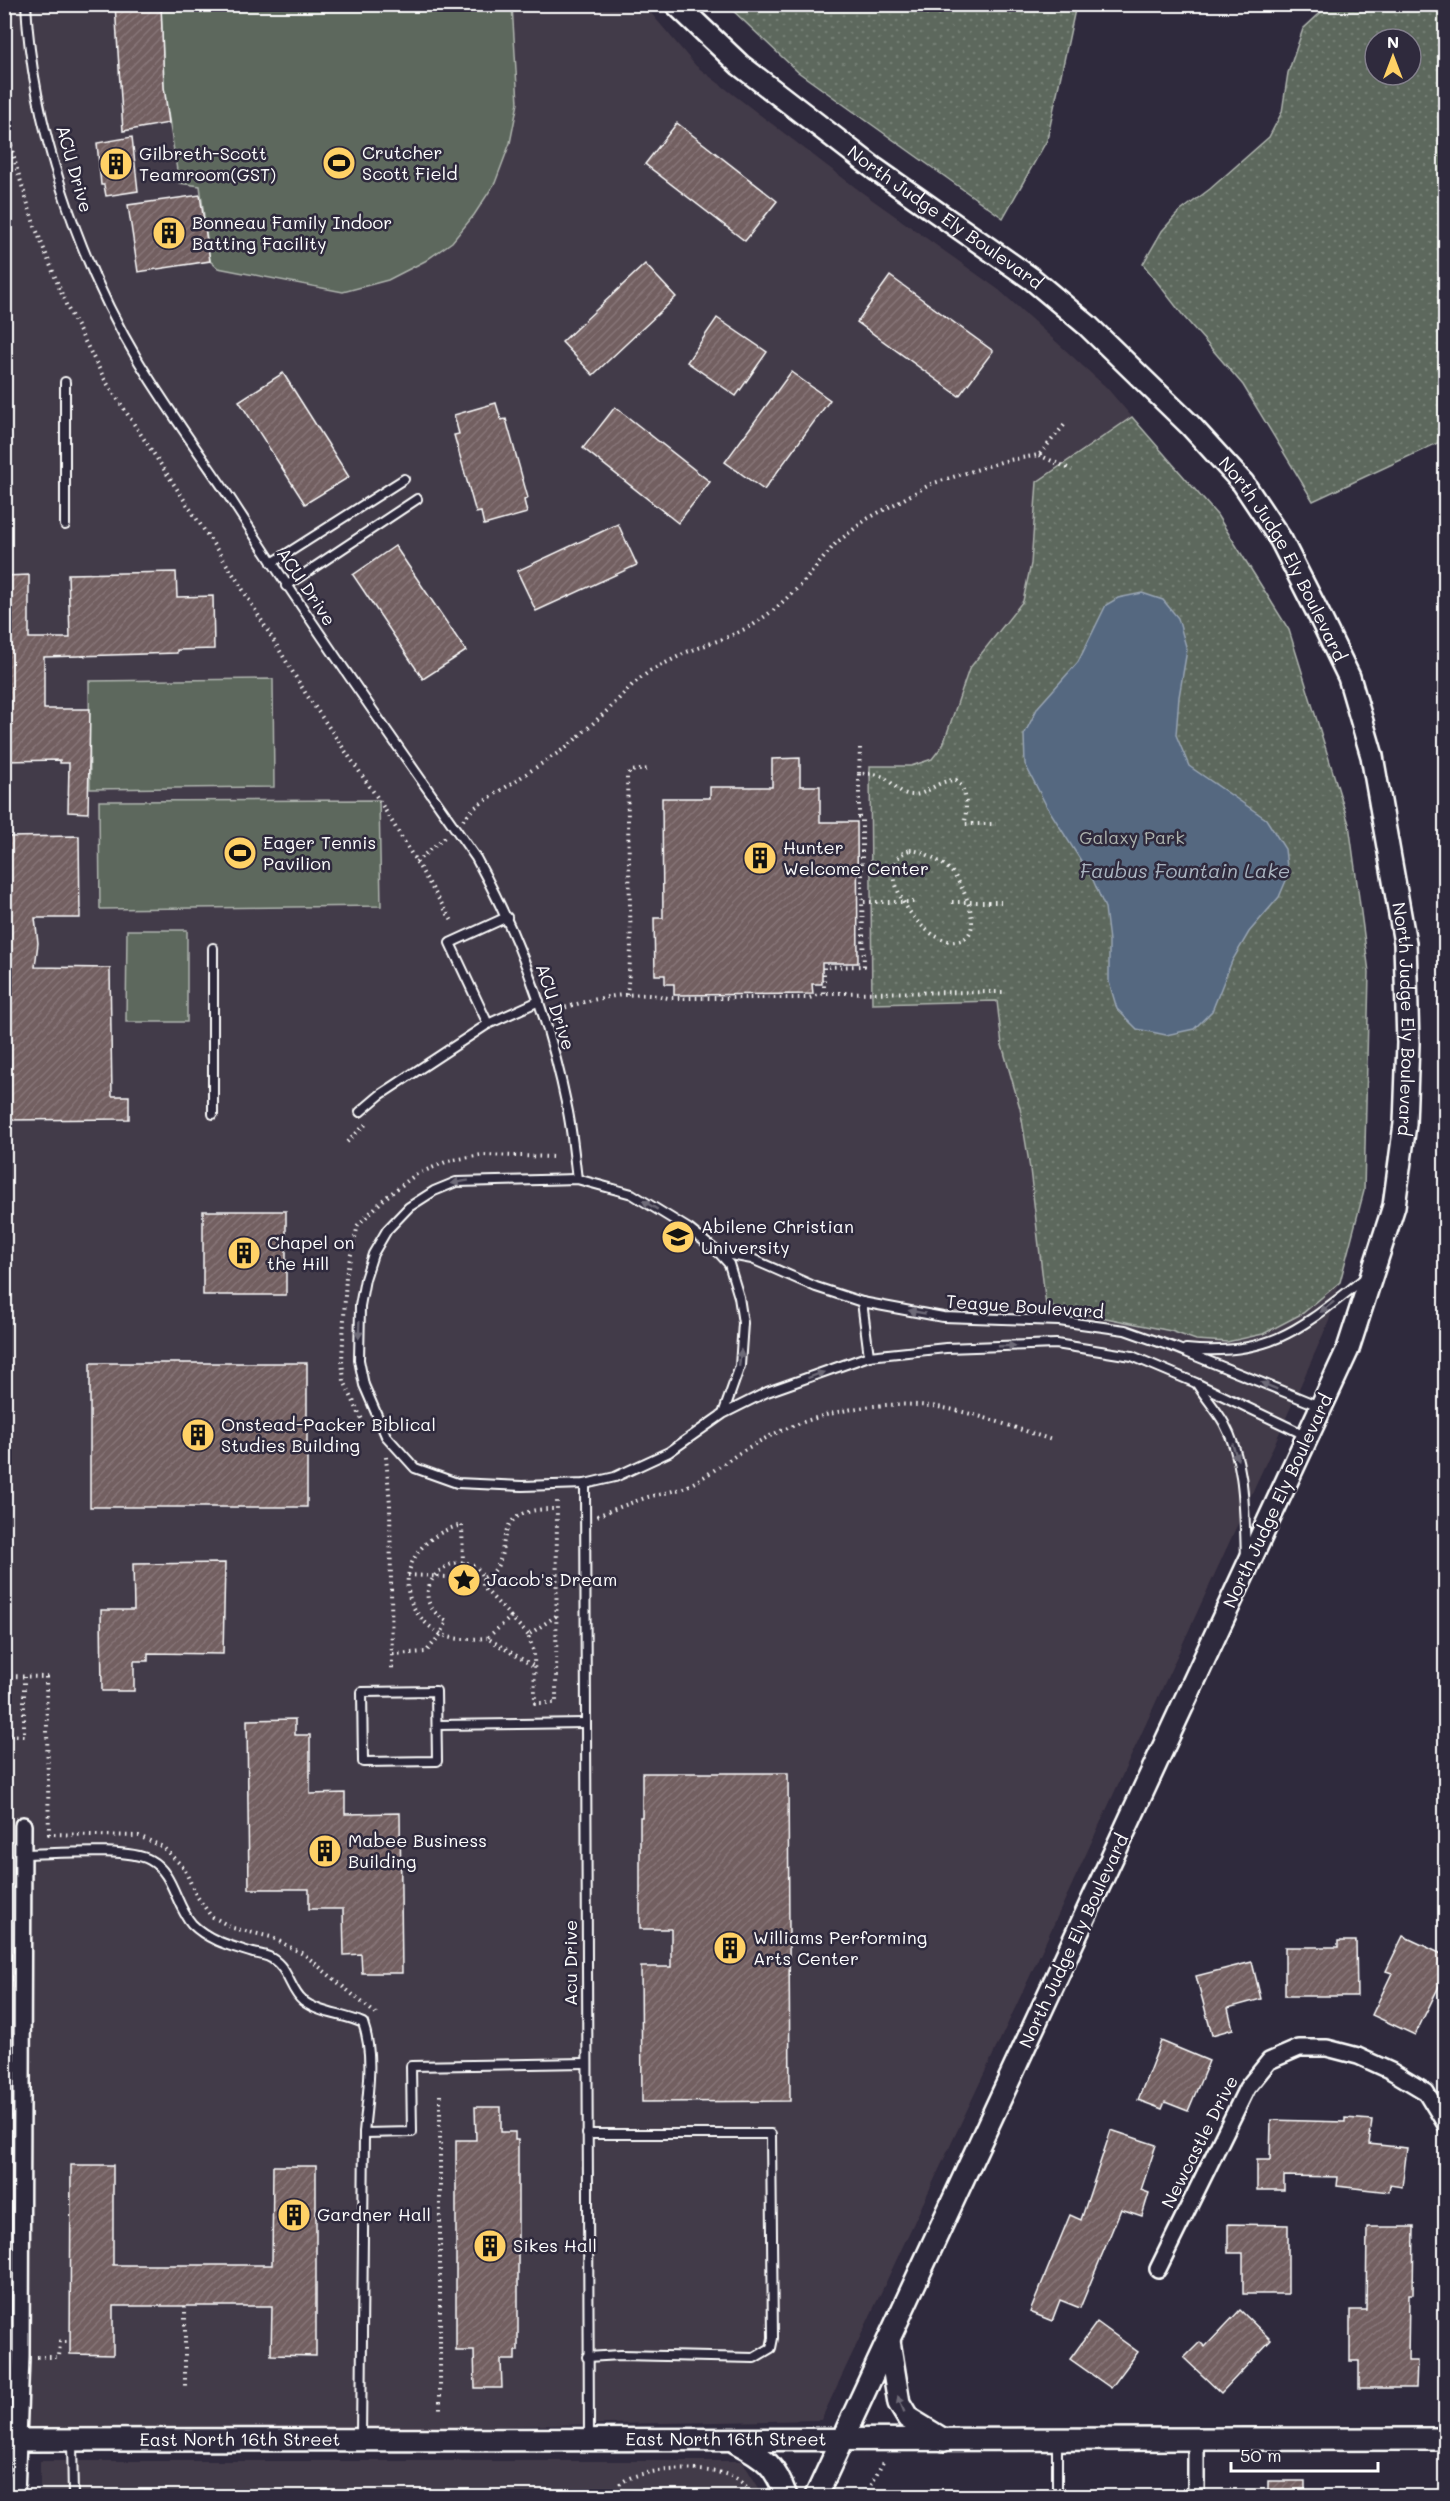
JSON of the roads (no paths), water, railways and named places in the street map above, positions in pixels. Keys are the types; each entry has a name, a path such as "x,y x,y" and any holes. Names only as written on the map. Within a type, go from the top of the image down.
{"main road":[{"name":"North Judge Ely Boulevard","path":"676,4 740,65 876,169 1032,279 1087,325 1190,425 1243,483 1281,540 1349,677 1372,756 1405,944 1408,1043 1405,1124 1394,1206 1348,1349 816,2496"},
{"path":"889,2341 899,2403 908,2418 945,2440"},
{"name":"East North 16th Street","path":"11,2440 72,2442 1446,2439"},
{"path":"734,2441 763,2456 780,2479 786,2496"}],"street":[{"path":"16,2496 11,2440 21,2407 23,1825"},
{"name":"Newcastle Drive","path":"1158,2269 1247,2088 1269,2061 1299,2048 1327,2048 1358,2056 1391,2071 1426,2092 1446,2125"},
{"path":"1196,2439 1196,2496"}],"lane":[{"name":"ACU Drive","path":"26,4 27,35 43,116 63,195 102,292 140,362 286,586 476,858 507,917 544,1015 568,1109 577,1179"},
{"path":"65,382 65,525"},
{"path":"272,563 404,479"},
{"path":"286,586 417,499"},
{"path":"488,1024 450,943 507,917"},
{"path":"213,948 213,1114"},
{"path":"360,1112 380,1095 488,1024 539,1001"},
{"name":"Teague Boulevard","path":"723,1414 740,1366 743,1323 739,1297 729,1264 689,1229 632,1194 577,1179 456,1182 434,1191 409,1207 387,1230 373,1254 360,1306 358,1360 364,1385 386,1436 415,1468 457,1483 522,1486 585,1484 615,1477 669,1452 723,1414 767,1392 868,1356 946,1348 1056,1344 1132,1356 1196,1383 1308,1436"},
{"name":"Teague Boulevard","path":"719,1253 752,1259 816,1287 862,1302 943,1317 1059,1321 1114,1329 1176,1348 1323,1407"},
{"path":"1176,1348 1212,1352 1243,1349 1281,1339 1312,1319 1374,1271"},
{"path":"862,1302 868,1356"},
{"path":"1196,1383 1224,1423 1237,1455 1244,1492 1246,1569"},
{"name":"Acu Drive","path":"585,1484 589,2441"},
{"path":"436,1691 437,1725 437,1761 363,1762 362,1692 436,1691"},
{"path":"437,1725 585,1723"},
{"path":"23,1854 127,1854 150,1860 166,1874 180,1906 191,1923 210,1939 270,1958 283,1969 302,2001 331,2013 349,2016 363,2023 368,2038 369,2079 364,2133 361,2441"},
{"path":"364,2133 412,2132 411,2066 586,2063"},
{"path":"586,2134 771,2134 773,2338 771,2348 754,2358 621,2355 587,2357"},
{"path":"1057,2440 1057,2496"},
{"path":"72,2442 73,2496"}],"water":[{"name":"Faubus Fountain Lake","path":"1142,593 1163,600 1178,618 1187,650 1179,697 1176,735 1189,766 1266,819 1285,849 1288,876 1279,897 1249,932 1232,961 1212,1011 1194,1029 1166,1035 1137,1029 1117,1009 1109,982 1109,941 1105,908 1093,880 1046,805 1025,764 1024,735 1038,707 1078,662 1106,605 1118,598"}],"place":[{"name":"Crutcher Scott Field","path":"339,163"},
{"name":"Gilbreth-Scott Teamroom(GST)","path":"116,164"},
{"name":"Bonneau Family Indoor Batting Facility","path":"169,233"},
{"name":"Eager Tennis Pavilion","path":"240,853"},
{"name":"Hunter Welcome Center","path":"760,858"},
{"name":"Abilene Christian University","path":"678,1237"},
{"name":"Chapel on the Hill","path":"244,1253"},
{"name":"Onstead-Packer Biblical Studies Building","path":"198,1435"},
{"name":"Jacob's Dream","path":"464,1580"},
{"name":"Mabee Business Building","path":"325,1851"},
{"name":"Williams Performing Arts Center","path":"730,1948"},
{"name":"Gardner Hall","path":"294,2215"},
{"name":"Sikes Hall","path":"490,2246"}],"park label":[{"name":"Galaxy Park","path":"1132,838"}]}
